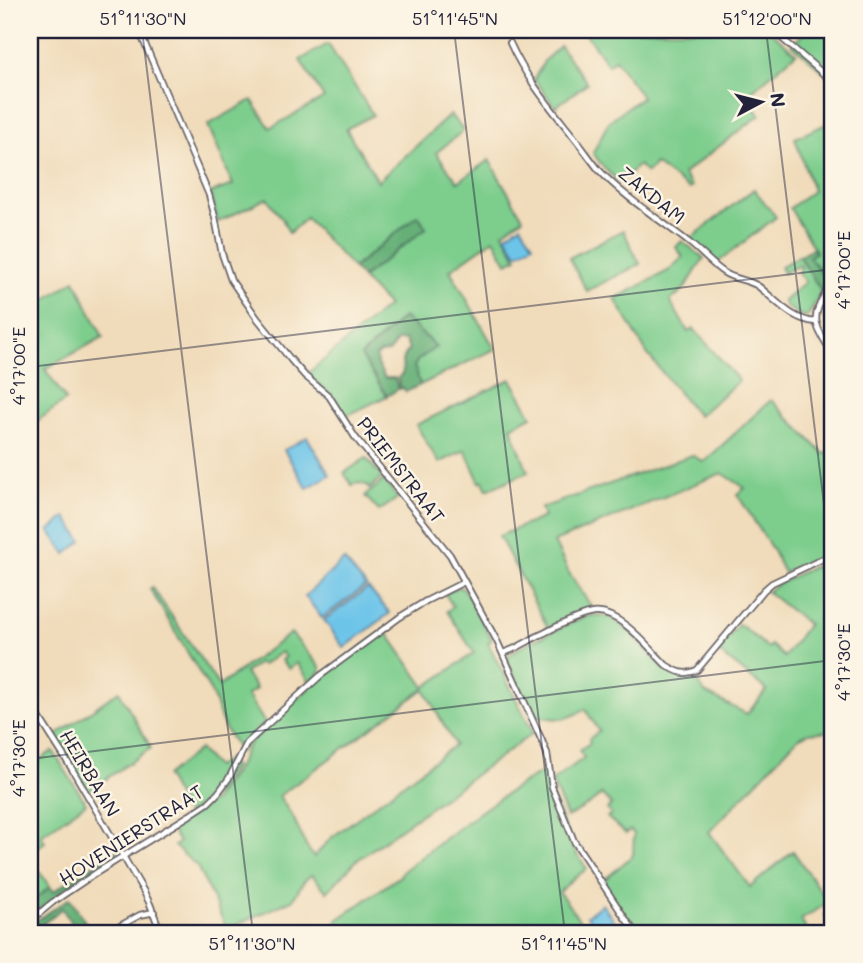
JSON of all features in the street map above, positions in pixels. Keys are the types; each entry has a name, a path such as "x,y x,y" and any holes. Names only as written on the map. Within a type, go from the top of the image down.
{"street":[{"name":"PRIEMSTRAAT","path":"139,30 209,195 222,254 231,280 291,360 329,396 369,455 450,555 486,618 547,753 551,787 574,841 636,933"},
{"path":"772,30 833,82"},
{"name":"ZAKDAM","path":"510,43 518,60 551,108 606,176 730,277 756,285 795,316 816,322"},
{"path":"833,279 817,310 816,322 833,354"},
{"path":"503,653 595,612 615,618 628,627 666,665 681,673 692,673 772,583 833,554"},
{"name":"HOVENIERSTRAAT","path":"30,921 53,902 208,803 229,778 247,743 320,676 400,617 464,582"},
{"name":"HEIRBAAN","path":"30,704 72,769 144,892 161,933"},
{"path":"107,933 140,915 154,912"}],"green space":[{"path":"583,30 769,30 796,53 745,97 760,115 683,174 692,187 689,189 655,164 647,173 639,165 619,182 593,153 608,123 642,97 615,59 608,65"},
{"path":"808,30 833,30 833,80 792,44"},
{"path":"328,44 373,115 346,129 378,181 450,115 464,130 436,153 458,182 489,160 523,218 503,232 517,258 507,263 494,239 450,270 495,349 420,385 414,366 417,360 436,347 403,317 361,356 387,396 344,417 329,393 306,375 388,306 362,278 426,228 418,215 353,268 306,218 289,233 267,198 218,222 210,193 233,185 208,125 252,100 270,128 324,98 300,60"},
{"path":"560,46 587,83 555,107 534,79 545,60"},
{"path":"833,121 833,271 828,280 809,257 816,252 790,208 813,191 795,138"},
{"path":"754,189 776,217 717,263 690,239"},
{"path":"418,215 426,228 362,278 353,268"},
{"path":"623,230 640,264 587,291 569,258"},
{"path":"682,241 704,258 685,288 670,301 688,332 694,329 739,381 698,416 648,355 615,299 668,271 683,257 676,247"},
{"path":"814,248 816,252 809,257 828,280 822,292 799,256"},
{"path":"799,256 822,292 807,317 785,306 784,301 805,282 798,273 801,267 799,265 783,273 780,267"},
{"path":"75,280 103,337 45,369 66,400 30,426 30,310"},
{"path":"404,317 436,347 414,366 420,385 406,392 404,388 400,389 398,378 403,373 402,360 409,349 405,340 397,341 389,352 376,357 385,378 395,378 398,389 387,396 361,356"},
{"path":"511,379 532,416 511,427 528,472 487,490 483,481 480,483 465,450 439,463 416,425"},
{"path":"771,400 824,454 833,451 833,551 784,573 737,494 745,488 722,473 554,542 569,573 593,609 548,628 499,536 544,517 541,508 692,455 704,462"},
{"path":"366,458 382,477 369,489 367,485 352,485 344,473"},
{"path":"384,480 398,498 379,511 365,496"},
{"path":"815,566 833,602 818,619 828,631 833,626 833,666 824,671 833,703 833,731 808,733 798,738 709,832 750,887 793,851 828,902 833,897 833,909 829,902 801,920 808,933 638,933 602,882 633,855 634,834 630,830 626,834 607,817 611,814 607,809 611,805 602,794 567,817 552,781 584,758 579,750 590,743 589,739 599,731 585,709 564,718 532,716 508,656 533,640 582,618 591,615 608,617 630,633 661,665 684,676 693,675 705,693 747,714 767,690 717,651 739,624 768,648 771,645 784,657 808,624 767,592"},
{"path":"152,587 219,686 291,633 321,671 310,682 297,663 289,669 281,660 285,657 281,652 245,673 256,689 247,695 265,723 249,738 240,752 225,729 211,692 150,589"},
{"path":"458,587 464,589 492,640 488,643 533,733 356,861 327,892 312,875 292,900 227,929 197,866 174,846 179,842 171,830 214,800 238,767 252,740 320,678 385,630 425,687 474,653 447,611 453,607 445,594","holes":["424,689 455,745 331,838 314,857 279,796"]},
{"path":"119,691 151,748 87,792 54,737"},
{"path":"199,749 216,767 228,759 234,767 217,792 187,815 166,776"},
{"path":"53,751 86,803 41,835 45,842 30,853 30,766"},
{"path":"544,771 573,848 587,869 559,892 589,933 536,933 526,923 515,933 336,933 337,920 400,876 489,806"},
{"path":"116,850 119,855 30,917 30,903 50,887 54,891"},
{"path":"30,858 50,887 30,903"},
{"path":"70,898 92,933 77,933 62,908 30,933 30,925"},
{"path":"833,909 833,928 825,915"}],"water":[{"path":"521,225 533,244 517,254 506,235"},
{"path":"307,437 330,475 307,488 284,450"},
{"path":"66,517 82,541 66,554 49,531"},
{"path":"344,560 366,586 322,618 305,596"},
{"path":"368,588 390,613 344,648 324,620"},
{"path":"602,904 623,933 602,933 587,916"}]}
